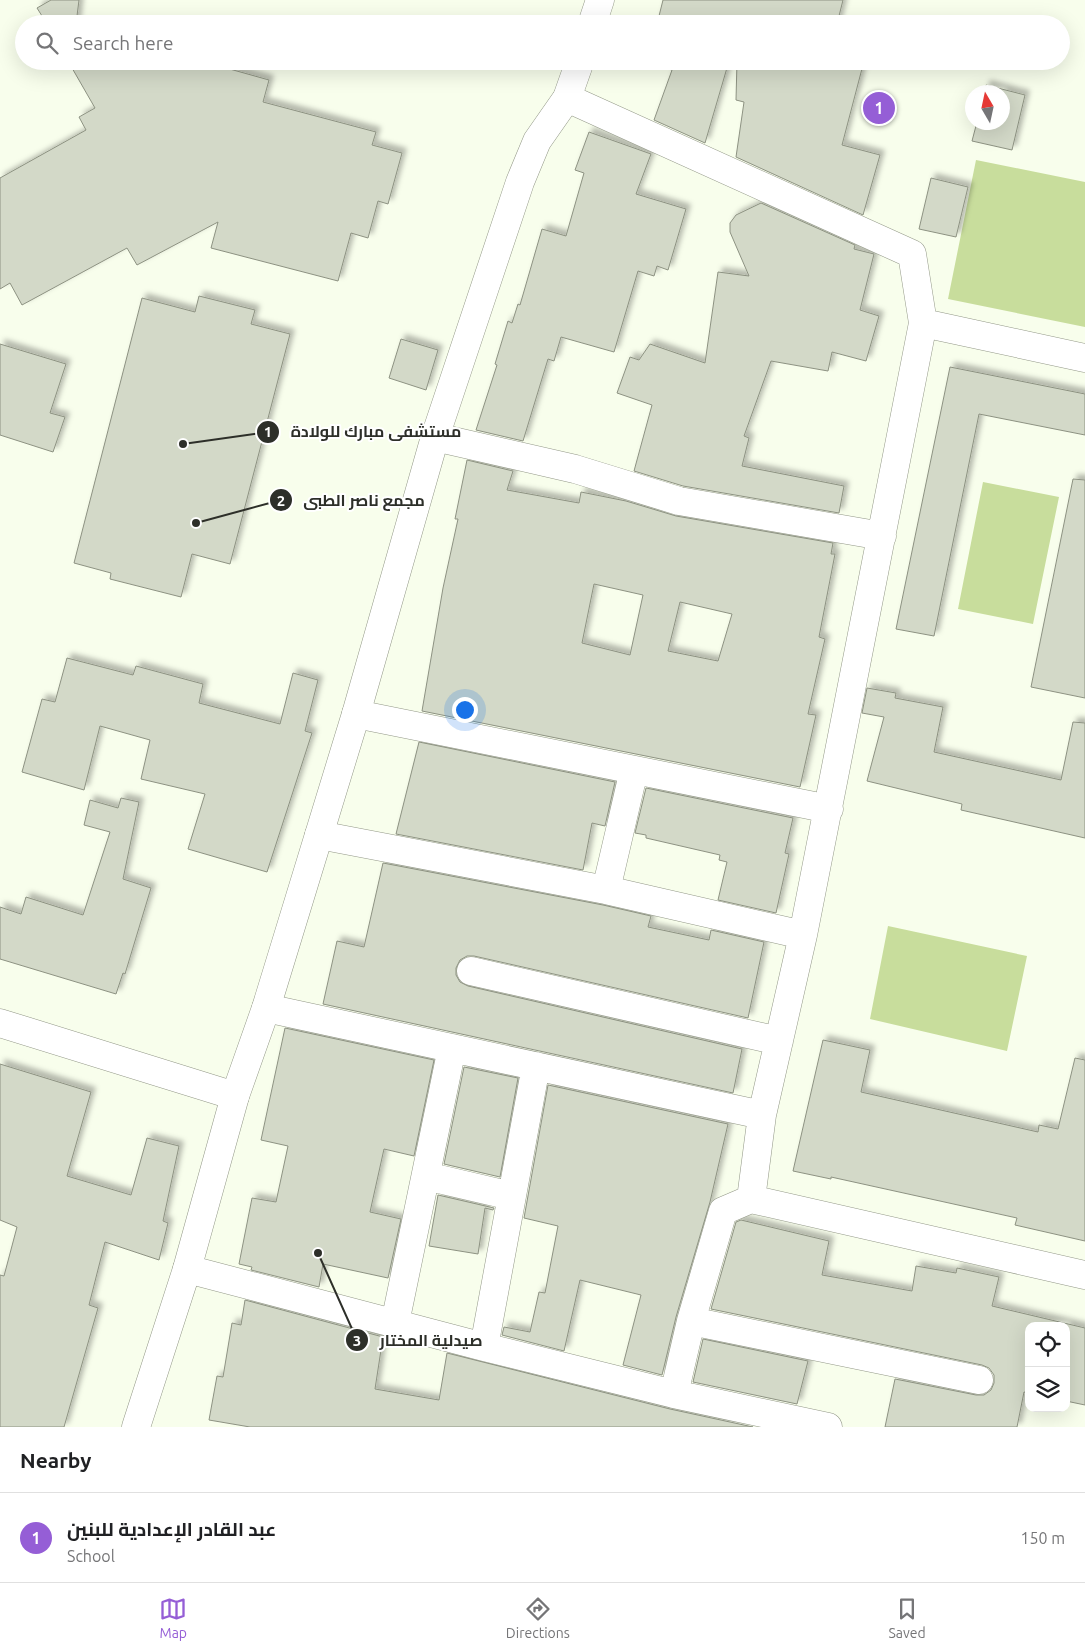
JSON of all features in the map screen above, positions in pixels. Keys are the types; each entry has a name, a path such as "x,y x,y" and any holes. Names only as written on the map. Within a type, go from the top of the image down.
{"street":[{"path":"595,15 600,0"},
{"path":"136,1427 187,1269 235,1096 266,1008 356,714 435,438 520,182 537,141 567,98 577,70"},
{"path":"567,98 912,254 923,323 803,936 762,1115 751,1198"},
{"path":"923,323 1085,358"},
{"path":"435,438 575,469 680,501 882,536"},
{"path":"356,714 828,809"},
{"path":"606,890 634,770"},
{"path":"319,834 606,890 803,936"},
{"path":"471,971 779,1041"},
{"path":"266,1008 762,1115"},
{"path":"0,1023 235,1096"},
{"path":"395,1323 452,1048"},
{"path":"484,1347 536,1066"},
{"path":"426,1176 512,1196"},
{"path":"674,1394 691,1321 723,1211 751,1198 1085,1275"},
{"path":"187,1269 484,1347 674,1394 828,1427"},
{"path":"691,1321 979,1380"}],"green space":[{"path":"976,160 1085,182 1085,327 948,299"},
{"path":"983,482 1059,497 1033,624 958,609"},
{"path":"888,926 1027,956 1007,1051 870,1019"}],"building":[{"path":"51,0 79,0 77,15 41,15 37,8"},
{"path":"663,0 843,0 839,15 659,15"},
{"path":"73,70 233,70 269,80 263,102 376,132 372,145 402,153 388,204 378,201 368,238 351,233 338,281 211,248 218,222 137,265 127,248 22,305 10,283 0,289 0,178 86,130 79,117 95,108"},
{"path":"672,70 726,70 705,143 654,120"},
{"path":"737,70 862,70 842,145 880,155 863,215 736,157 744,102 736,100"},
{"path":"1010,91 1025,95 1012,150 972,141 975,130 1010,130"},
{"path":"589,132 651,154 636,194 686,209 668,270 657,266 654,276 638,271 614,352 561,337 554,361 548,359 523,441 476,430 497,365 495,364 508,321 512,323 518,304 520,305 542,229 566,236 584,173 575,170"},
{"path":"931,178 968,187 956,237 919,229"},
{"path":"761,203 855,245 854,249 874,254 860,310 879,316 866,361 832,352 828,371 771,361 744,436 749,438 742,466 844,486 839,513 683,486 634,471 652,405 617,393 630,357 639,360 650,344 705,363 718,272 749,276 730,232 730,223 736,215"},
{"path":"199,296 255,310 251,324 290,334 230,564 192,554 181,597 110,579 111,573 74,563 142,298 195,312"},
{"path":"401,339 438,350 426,390 389,378"},
{"path":"0,344 66,364 50,413 65,417 53,452 0,435"},
{"path":"950,367 1085,394 1085,435 979,414 934,636 896,629"},
{"path":"467,460 513,471 507,490 579,503 581,492 626,501 676,516 833,543 831,554 835,554 819,637 825,639 808,714 816,715 800,787 422,711 443,588 458,519 455,519","holes":["594,584 643,595 630,655 582,643","680,602 732,614 718,661 668,651"]},
{"path":"1073,479 1085,480 1085,698 1031,687"},
{"path":"67,658 133,675 136,666 203,684 199,703 280,724 293,673 318,680 305,731 312,733 267,872 188,849 205,794 141,779 150,740 100,726 84,790 22,772 42,699 55,702"},
{"path":"867,688 896,693 895,698 943,707 934,752 1061,780 1073,722 1085,723 1085,838 961,810 962,804 867,781 884,717 862,713"},
{"path":"419,742 615,782 605,826 592,823 583,870 396,834"},
{"path":"646,788 793,818 785,853 789,854 776,913 718,900 727,862 719,860 720,855 646,838 646,835 635,833"},
{"path":"121,798 139,802 123,879 151,888 125,974 123,973 116,994 0,959 0,907 21,914 26,897 83,915 110,832 84,825 90,800 118,808"},
{"path":"383,863 651,916 648,927 709,940 711,930 764,942 748,1018 474,956 467,956 460,960 456,968 456,975 460,982 468,986 742,1049 733,1093 323,1004 337,941 364,947"},
{"path":"285,1028 434,1060 414,1156 384,1149 370,1212 401,1219 388,1278 323,1264 319,1287 251,1270 252,1267 239,1264 252,1198 276,1202 288,1146 261,1140"},
{"path":"823,1040 870,1050 861,1092 1038,1132 1039,1125 1058,1129 1075,1058 1085,1060 1085,1241 1015,1225 1017,1218 831,1177 831,1179 793,1171"},
{"path":"0,1064 91,1092 67,1176 131,1195 147,1138 179,1146 163,1221 168,1223 159,1260 105,1242 89,1305 98,1308 64,1427 0,1427 0,1275 4,1276 17,1227 0,1220"},
{"path":"464,1067 518,1078 500,1177 444,1164"},
{"path":"548,1085 728,1124 710,1202 676,1317 662,1375 623,1365 641,1295 580,1280 564,1351 502,1335 504,1327 530,1332 539,1292 545,1293 558,1226 524,1218"},
{"path":"438,1195 494,1208 493,1210 485,1208 478,1254 429,1246"},
{"path":"741,1220 829,1241 822,1275 912,1291 916,1266 956,1273 957,1268 999,1277 992,1306 1060,1322 1025,1322 1025,1392 1017,1427 885,1427 895,1379 984,1395 991,1390 994,1383 994,1375 989,1368 982,1365 711,1309 736,1222"},
{"path":"245,1300 383,1337 375,1389 439,1400 447,1353 670,1409 753,1427 250,1427 209,1420 217,1376 223,1377 232,1323 241,1325"},
{"path":"1070,1324 1085,1328 1085,1405 1070,1402"},
{"path":"703,1339 808,1361 797,1404 693,1382"}],"place":[{"name":"عبد القادر الإعدادية للبنين","path":"879,108"},
{"name":"مستشفى مبارك للولادة","path":"183,444"},
{"name":"مجمع ناصر الطبى","path":"196,523"},
{"name":"صيدلية المختار","path":"318,1253"}]}
